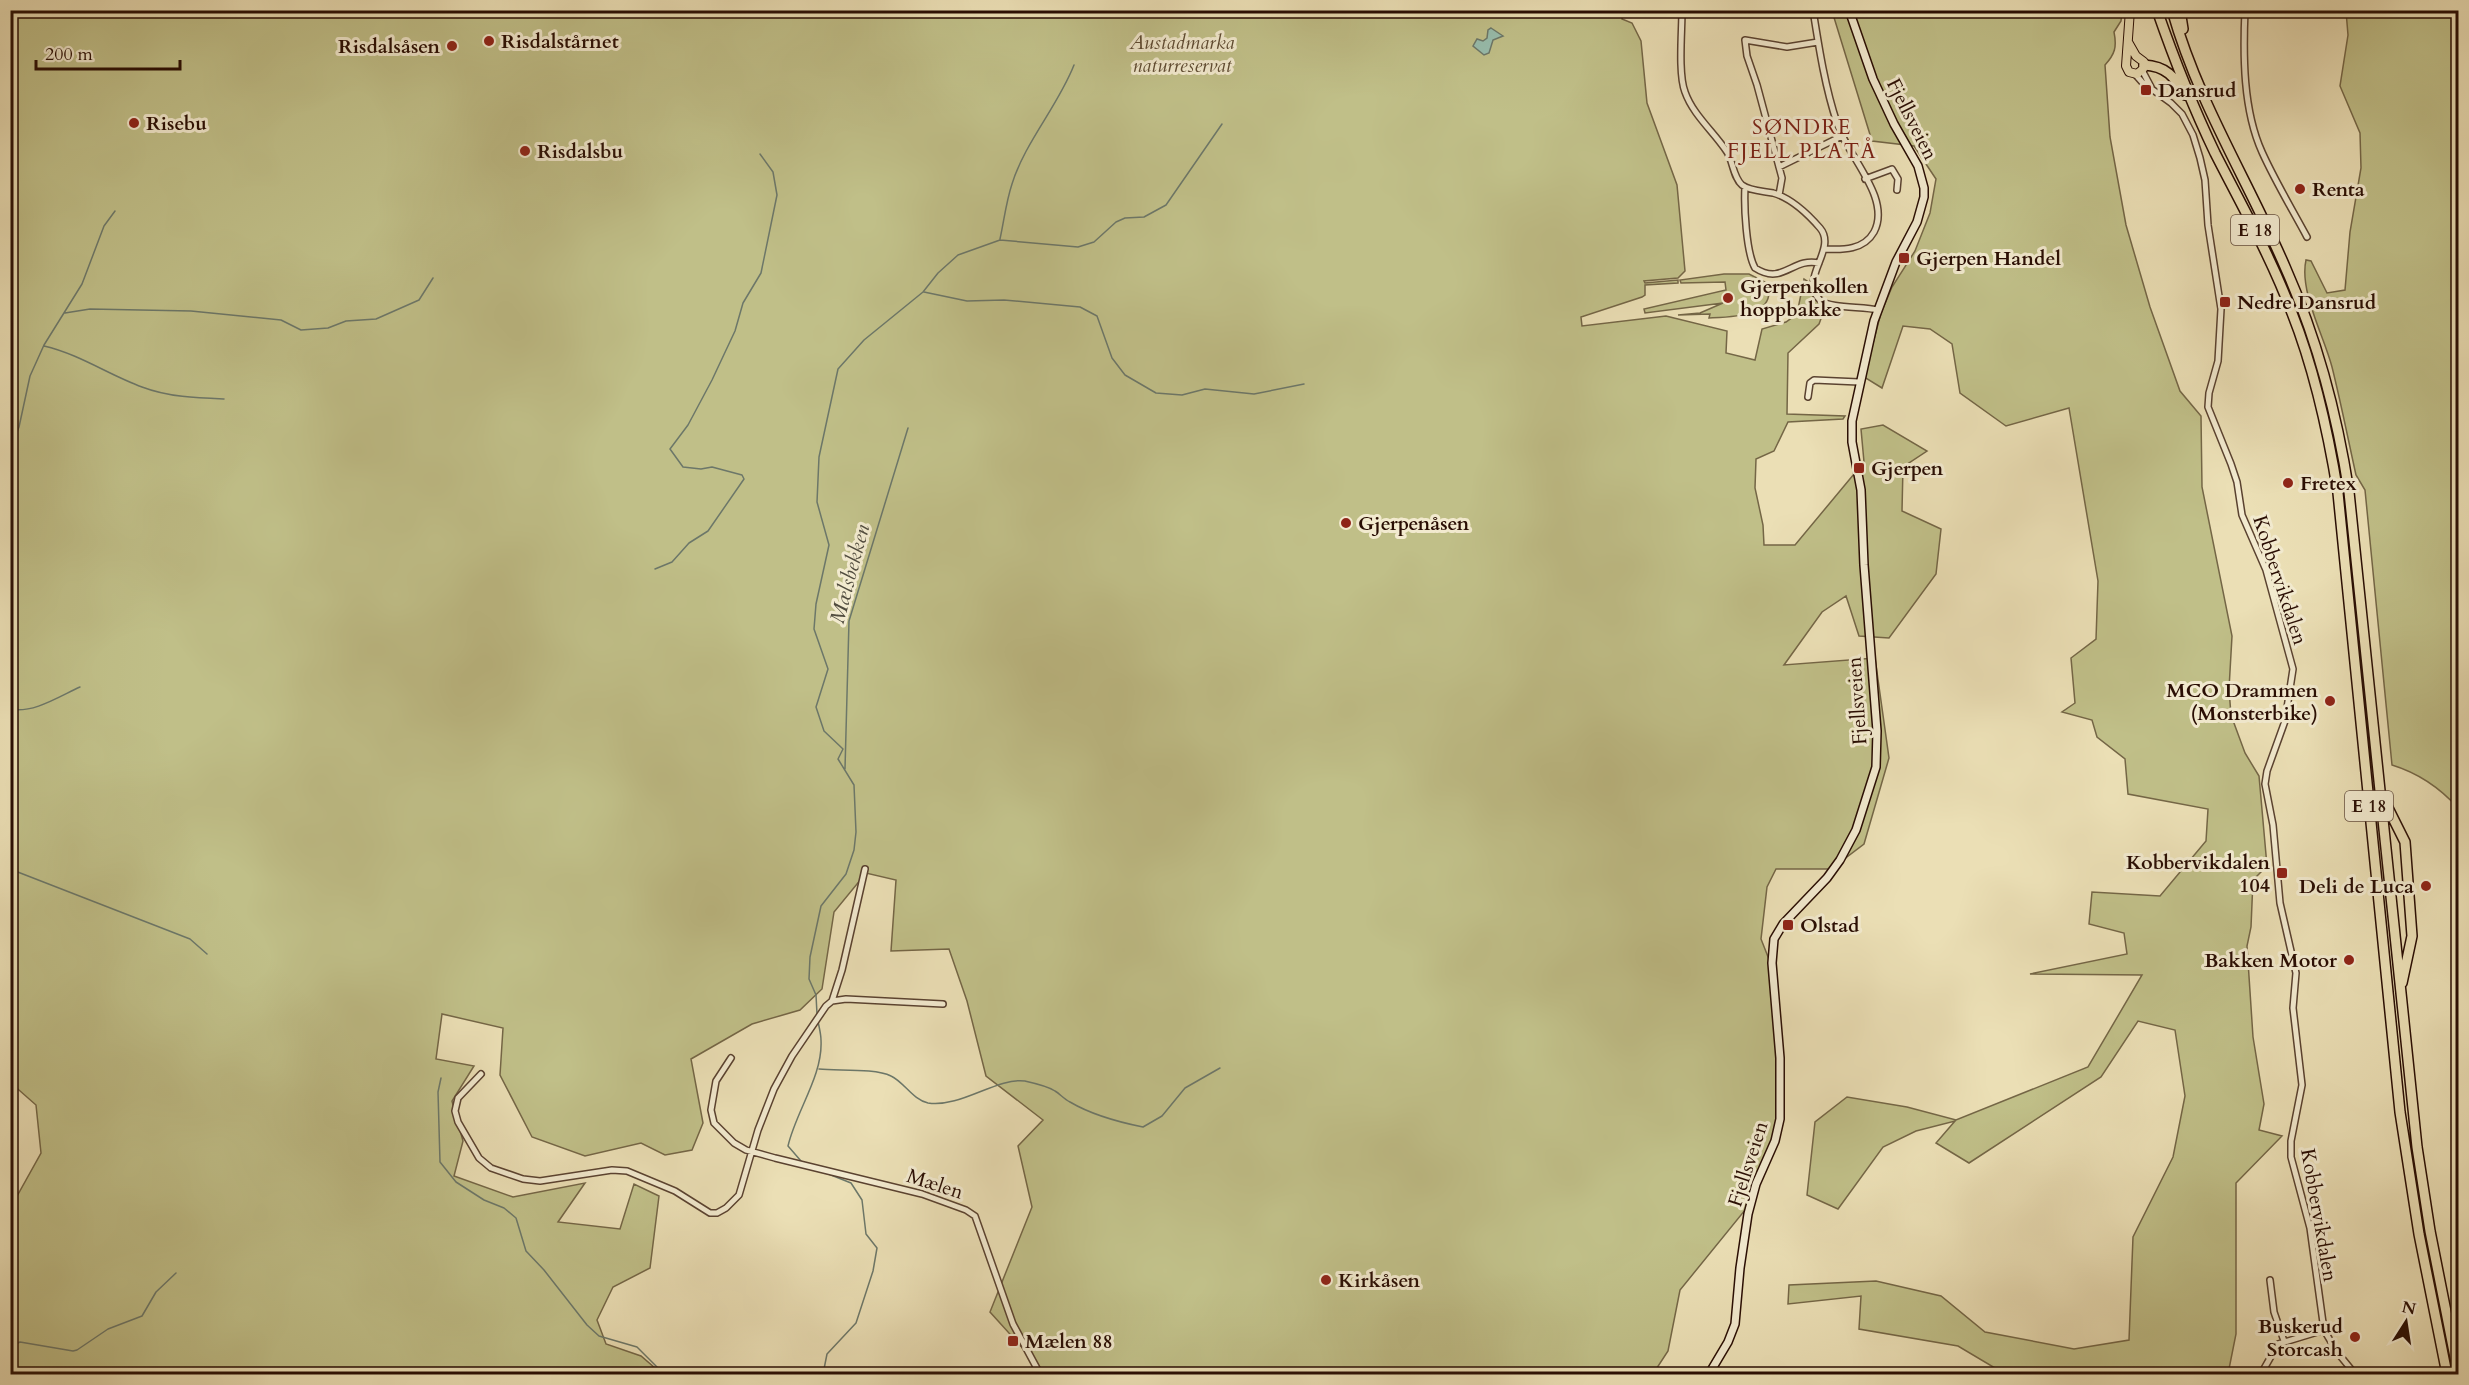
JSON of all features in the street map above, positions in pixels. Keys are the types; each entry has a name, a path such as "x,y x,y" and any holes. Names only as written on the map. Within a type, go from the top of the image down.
{"highway":[{"name":"E 18","path":"2172,10 2198,86 2286,267 2312,333 2329,387 2349,492 2401,1010 2421,1178 2458,1372"},
{"name":"E 18","path":"2180,10 2198,86"},
{"name":"E 18","path":"2157,13 2214,151"},
{"name":"E 18","path":"2141,70 2161,67 2174,78 2275,272 2292,311 2318,390 2331,451 2342,537 2400,1112 2419,1234 2447,1374"},
{"path":"2376,756 2385,804 2405,842 2412,936 2403,973 2401,1010"}],"main road":[{"name":"Fjellsveien","path":"1709,1374 1728,1342 1735,1324 1748,1214 1756,1184 1775,1142 1780,1119 1781,1080 1772,963 1773,944 1783,924 1827,878 1845,852 1859,821 1876,767 1876,731 1861,490 1851,432 1859,382 1878,310 1896,262 1917,222 1924,197 1924,188 1918,166 1876,86 1849,10"},
{"path":"2128,42 2136,56 2142,59 2141,70 2127,69 2127,59 2128,42 2130,10"},
{"path":"2127,59 2136,56"}],"street":[{"path":"1683,10 1685,93 1690,104 1726,150 1738,179 1745,187 1779,195 1791,201 1820,228 1826,240 1814,285 1816,295 1822,302 1878,310"},
{"path":"1813,10 1836,122 1879,206 1879,220 1873,235 1852,248 1825,249"},
{"path":"2245,10 2247,82 2256,132 2261,150 2307,237"},
{"path":"1779,195 1782,178 1747,56 1745,40 1787,47 1818,42"},
{"name":"Kobbervikdalen","path":"2141,70 2142,82 2182,114 2197,146 2203,170 2208,225 2221,309 2218,361 2209,393 2208,406 2237,482 2242,515 2266,570 2293,669 2285,721 2267,771 2265,784 2273,825 2280,903 2296,973 2293,1008 2302,1079 2291,1141 2291,1157 2310,1228 2324,1330 2337,1352 2355,1374"},
{"path":"1779,167 1842,136"},
{"path":"1865,178 1892,170 1898,179 1897,190"},
{"path":"1745,187 1747,226 1755,268 1778,275 1801,262 1819,263"},
{"path":"1808,397 1810,383 1814,380 1859,382"},
{"path":"481,1074 458,1098 455,1111 458,1122 482,1162 491,1168 515,1177 540,1180 612,1170 627,1171 658,1183 715,1214 726,1208 739,1195 758,1130 779,1078 814,1021 832,1001 842,970 865,869"},
{"path":"832,1001 850,999 943,1004"},
{"path":"731,1058 716,1081 711,1116 728,1138 752,1152"},
{"name":"Mælen","path":"752,1152 922,1194 971,1212 979,1224 1018,1335 1040,1374"},
{"path":"2270,1280 2274,1312 2284,1341"},
{"path":"2261,1374 2276,1347 2284,1341 2324,1330"}],"green space":[{"name":"Austadmarka naturreservat","path":"11,11 1623,11 1622,19 1632,23 1641,41 1647,103 1677,185 1685,271 1678,278 1644,281 1645,283 1678,280 1678,283 1645,285 1645,295 1642,297 1581,317 1582,326 1666,316 1727,331 1726,353 1755,360 1762,329 1786,322 1797,314 1804,279 1810,283 1814,297 1825,308 1819,324 1788,353 1787,414 1845,416 1843,419 1788,422 1774,451 1756,459 1755,488 1763,525 1764,545 1795,545 1864,462 1861,429 1883,425 1927,451 1903,467 1902,511 1941,529 1936,574 1889,638 1859,636 1846,596 1822,612 1784,665 1875,658 1889,758 1864,844 1831,869 1776,869 1767,887 1761,939 1772,967 1781,1115 1750,1204 1680,1290 1668,1351 1653,1374 1046,1374 990,1312 1032,1207 1018,1146 1043,1120 986,1076 967,1001 949,949 891,951 896,880 866,873 834,912 822,989 800,1010 752,1024 691,1059 703,1123 692,1150 665,1155 641,1143 585,1156 532,1137 500,1075 503,1028 442,1014 436,1059 474,1066 452,1101 463,1141 454,1176 513,1197 585,1183 558,1222 620,1229 634,1184 659,1196 650,1268 613,1287 597,1320 606,1344 641,1356 662,1374 11,1374 11,1207 41,1153 36,1105 11,1083"},
{"path":"1832,11 2122,11 2121,21 2114,32 2114,50 2105,65 2110,137 2126,225 2150,307 2180,391 2201,416 2202,487 2232,636 2229,689 2231,715 2245,753 2259,776 2267,866 2253,880 2251,927 2247,946 2253,1037 2264,1104 2259,1130 2282,1136 2236,1183 2236,1334 2228,1374 2115,1374 2103,1369 2086,1374 2005,1374 1958,1346 1859,1329 1861,1296 1788,1304 1789,1285 1876,1281 1941,1296 1985,1332 2074,1349 2129,1340 2133,1237 2173,1157 2185,1096 2175,1030 2138,1021 2101,1077 1969,1163 1936,1143 1955,1121 1916,1131 1883,1147 1838,1209 1807,1195 1815,1122 1847,1097 1907,1107 1956,1120 2088,1067 2142,975 2030,974 2127,954 2124,933 2089,924 2092,892 2160,896 2206,841 2208,809 2128,794 2125,759 2097,737 2092,720 2062,712 2075,703 2071,658 2096,639 2098,581 2069,408 2006,426 1960,393 1952,344 1930,329 1903,326 1882,388 1864,377 1881,313 1892,287 1915,251 1930,213 1936,179 1914,146 1872,141"},
{"path":"2346,11 2458,11 2458,808 2428,782 2392,765 2365,490 2356,475 2332,367 2306,285 2306,260 2311,261 2327,293 2345,290 2350,232 2361,168 2360,133 2340,86 2348,35"},
{"name":"Gjerpenkollen hoppbakke","path":"1724,274 1749,274 1767,283 1769,294 1766,303 1750,313 1729,317 1709,318 1710,314 1678,315 1700,313 1723,303 1645,313 1644,309 1726,290 1725,282 1681,283 1680,280"}],"shaded area":[{"path":"1491,28 1503,36 1493,40 1489,53 1484,55 1473,46 1477,39 1483,41 1487,38 1488,30"}],"waterway":[{"path":"1000,239 1008,198 1018,169 1074,65"},
{"path":"817,1014 816,995 809,979 810,957 821,906 846,874 854,850 856,832 854,785 838,759 843,749 824,731 816,707 828,669 814,629 816,604 829,545 817,502 819,457 838,369 864,340 923,292 938,273 958,255 1000,240 1078,247 1094,242 1116,222 1125,218 1144,217 1166,205 1222,124"},
{"path":"655,569 672,562 689,543 708,531 744,479 742,475 712,467 701,469 683,467 670,449 688,425 712,380 735,331 743,303 761,273 777,195 773,172 760,154"},
{"path":"10,450 19,427 30,376 44,345 82,284 104,226 115,211"},
{"path":"65,313 90,309 191,311 281,320 301,330 328,328 346,321 376,319 419,300 433,278"},
{"path":"924,292 967,301 1004,300 1080,307 1097,316 1112,358 1125,375 1156,393 1182,395 1205,389 1254,394 1304,384"},
{"path":"44,346 69,354 130,382 162,393 224,399"},
{"name":"Mælsbekken","path":"845,769 849,621 908,428"},
{"path":"10,709 37,707 80,687"},
{"path":"10,869 190,939 207,954"},
{"path":"801,1161 788,1146 818,1067 821,1040 818,1021"},
{"path":"819,1069 884,1073 896,1079 918,1098 928,1103 953,1101 1003,1083 1025,1081 1052,1089 1078,1107 1143,1127 1162,1116 1185,1088 1220,1068"},
{"path":"441,1078 438,1092 440,1162 456,1182 484,1200 504,1208 516,1218 526,1251 544,1270 587,1325 599,1336 637,1347 664,1374"},
{"path":"823,1374 827,1354 856,1323 873,1271 877,1248 866,1234 862,1200 851,1183 826,1173"},
{"path":"10,1347 20,1342 77,1350 108,1329 142,1316 156,1292 176,1273"}],"place":[{"name":"Risdalstårnet","path":"489,41"},
{"name":"Risdalsåsen","path":"452,46"},
{"name":"Dansrud","path":"2146,90"},
{"name":"Risebu","path":"134,123"},
{"name":"Risdalsbu","path":"525,151"},
{"name":"Renta","path":"2300,189"},
{"name":"Gjerpen Handel","path":"1904,258"},
{"name":"Gjerpenkollen hoppbakke","path":"1728,298"},
{"name":"Nedre Dansrud","path":"2225,302"},
{"name":"Gjerpen","path":"1859,468"},
{"name":"Fretex","path":"2288,483"},
{"name":"Gjerpenåsen","path":"1346,523"},
{"name":"MCO Drammen (Monsterbike)","path":"2330,701"},
{"name":"Kobbervikdalen 104","path":"2282,873"},
{"name":"Deli de Luca","path":"2426,886"},
{"name":"Olstad","path":"1788,925"},
{"name":"Bakken Motor","path":"2349,960"},
{"name":"Kirkåsen","path":"1326,1280"},
{"name":"Buskerud Storcash","path":"2355,1337"},
{"name":"Mælen 88","path":"1013,1341"}],"district":[{"name":"SØNDRE FJELL PLATÅ","path":"1802,139"}]}
